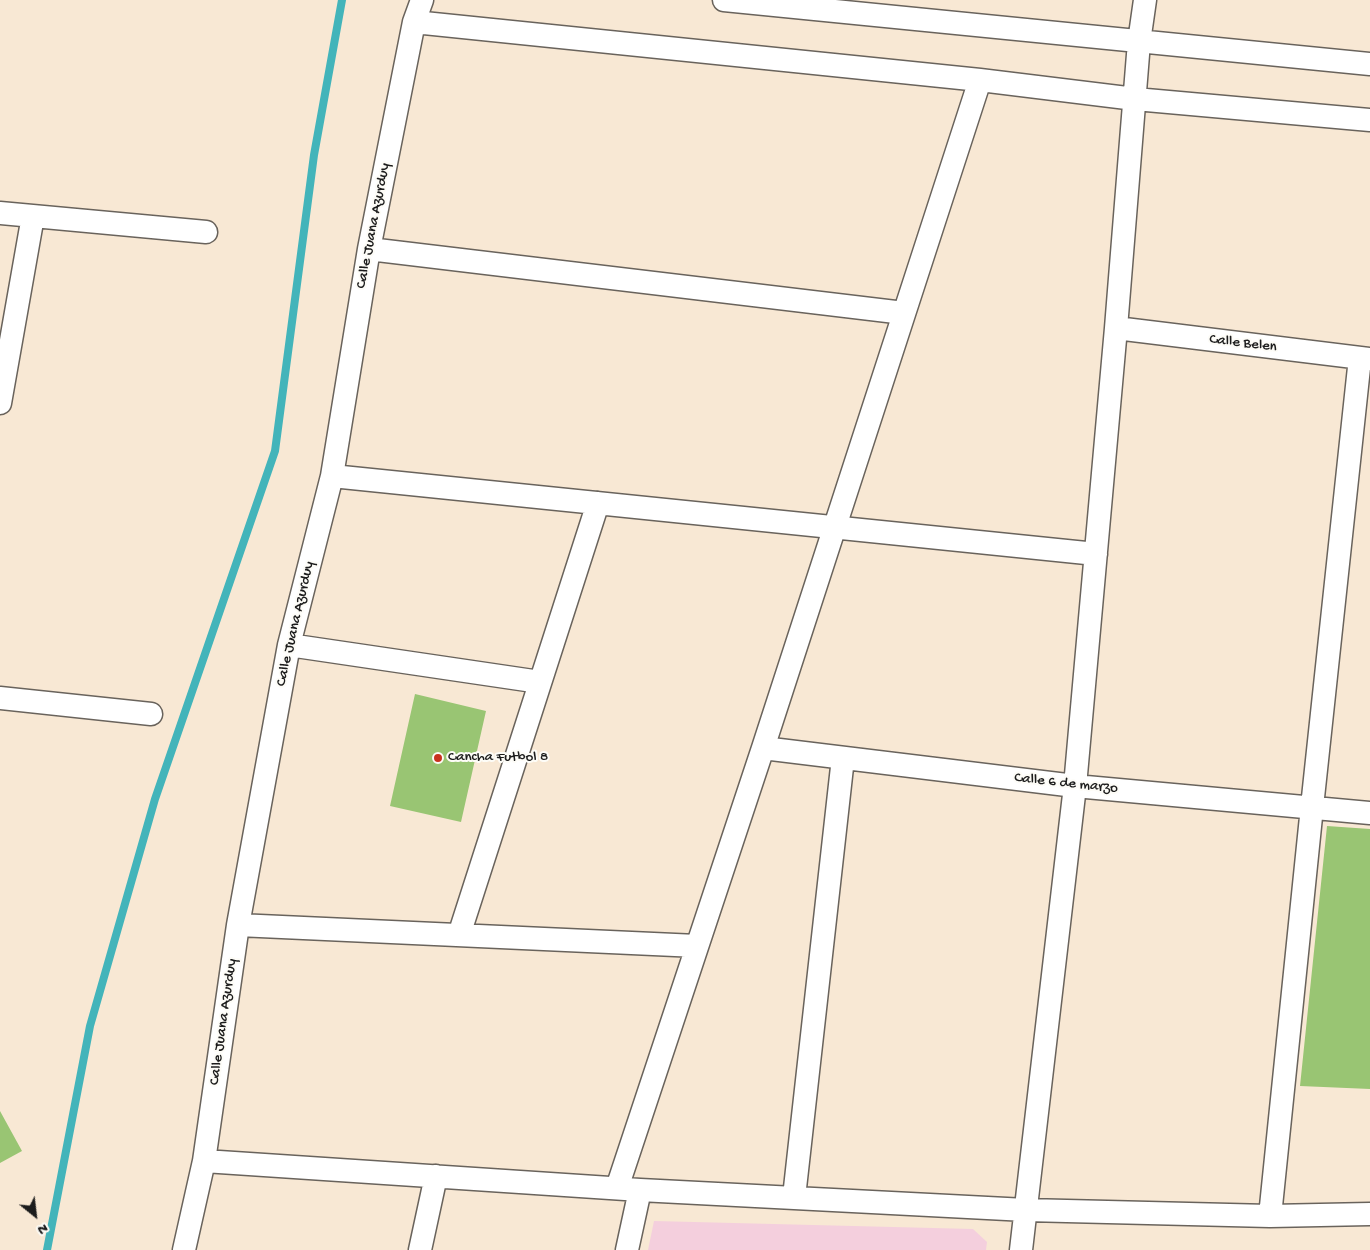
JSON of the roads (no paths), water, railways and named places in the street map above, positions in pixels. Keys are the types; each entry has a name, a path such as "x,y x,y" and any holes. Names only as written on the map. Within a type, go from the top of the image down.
{"street":[{"name":"Calle Juana Azurduy","path":"184,1250 204,1161 238,925 290,646 332,476 369,249 414,22 422,0"},
{"path":"724,0 1370,64"},
{"path":"1021,1250 1075,786 1116,328 1139,42 1145,0"},
{"path":"414,22 980,80 1135,99 1370,120"},
{"path":"617,1188 836,528 980,80"},
{"path":"0,213 206,232"},
{"path":"0,403 33,216"},
{"path":"369,249 904,313"},
{"name":"Calle Belen","path":"1116,328 1365,358"},
{"path":"1270,1216 1312,807 1365,358"},
{"path":"332,476 1096,554"},
{"path":"459,935 598,503"},
{"path":"290,646 540,682"},
{"path":"0,698 151,714"},
{"name":"Calle 6 de marzo","path":"763,748 1075,786 1370,813"},
{"path":"794,1197 843,758"},
{"path":"238,925 697,946"},
{"path":"204,1161 640,1190 1026,1210 1270,1216 1370,1214"},
{"path":"420,1250 436,1176"},
{"path":"627,1250 640,1190"}],"waterway":[{"path":"47,1250 90,1026 155,799 275,451 314,155 342,0"}],"place":[{"name":"Cancha Futbol 8","path":"438,758"}]}
